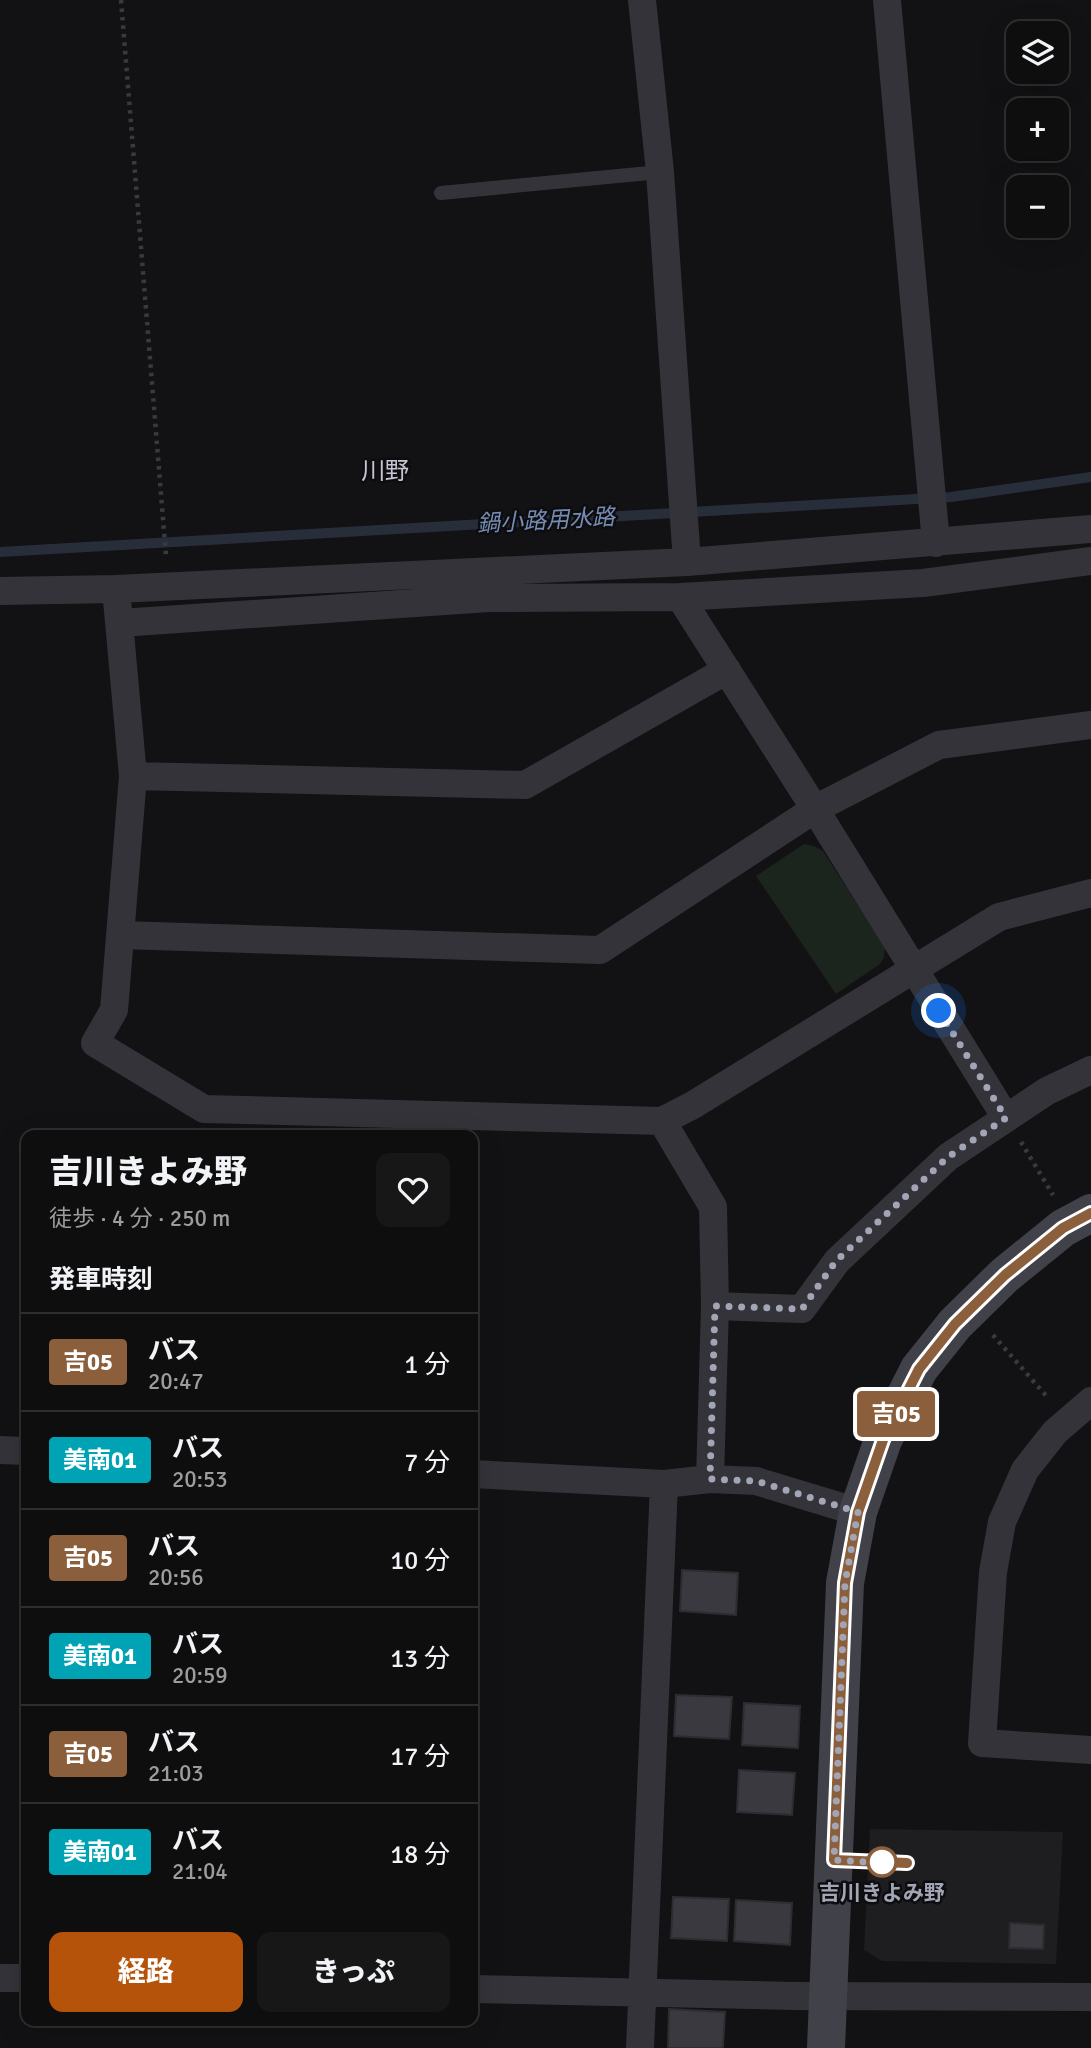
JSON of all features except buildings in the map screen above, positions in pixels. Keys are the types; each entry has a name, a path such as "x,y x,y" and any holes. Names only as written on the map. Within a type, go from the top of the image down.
{"street":[{"path":"642,0 660,172 687,562"},
{"path":"887,0 936,543"},
{"path":"0,591 116,589 687,562 1091,529"},
{"path":"121,623 489,598 680,597 923,583 1091,561"},
{"path":"116,589 133,776 114,1010 95,1043 204,1109 662,1121 693,1105 999,917 1091,893"},
{"path":"680,597 1006,1118"},
{"path":"133,776 526,785 727,670"},
{"path":"121,935 600,950 815,809 939,745 1091,725"},
{"path":"715,1306 802,1309 836,1261 948,1157 1047,1091 1091,1070"},
{"path":"662,1121 713,1207 715,1306 710,1479"},
{"path":"826,2048 845,1583 858,1512 883,1440 919,1369 955,1324 1005,1275 1063,1228 1074,1208"},
{"path":"1091,1401 1055,1432 1025,1470 1002,1522 993,1572 982,1742 1091,1750"},
{"path":"0,1450 21,1451"},
{"path":"478,1474 664,1484 710,1479 756,1481 858,1512"},
{"path":"640,2048 664,1484"},
{"path":"0,1978 21,1978"},
{"path":"478,1989 828,1996 1091,1997"}],"lane":[{"path":"442,193 660,172"},
{"path":"834,1860 907,1863"}],"path":[{"path":"121,0 168,585"},
{"path":"1006,1118 1074,1208"},
{"path":"990,1332 1068,1421"}],"shaded area":[{"path":"804,844 823,851 885,947 880,964 836,994 756,876"},
{"path":"870,1829 1063,1832 1056,1964 882,1961 864,1950"}],"waterway":[{"name":"鍋小路用水路","path":"0,552 951,497 1091,477"}],"bus line":[{"name":"吉05","path":"907,1863 834,1860 845,1583 858,1512 883,1440 919,1369 955,1324 1005,1275 1063,1228 1091,1213"}],"place":[{"name":"吉川きよみ野","path":"882,1862"}],"district":[{"name":"川野","path":"385,471"}],"route":[{"path":"882,1862 885,1863 834,1860 845,1583 858,1512 756,1481 710,1479 715,1306 802,1309 836,1261 948,1157 1006,1118 939,1011"}]}
